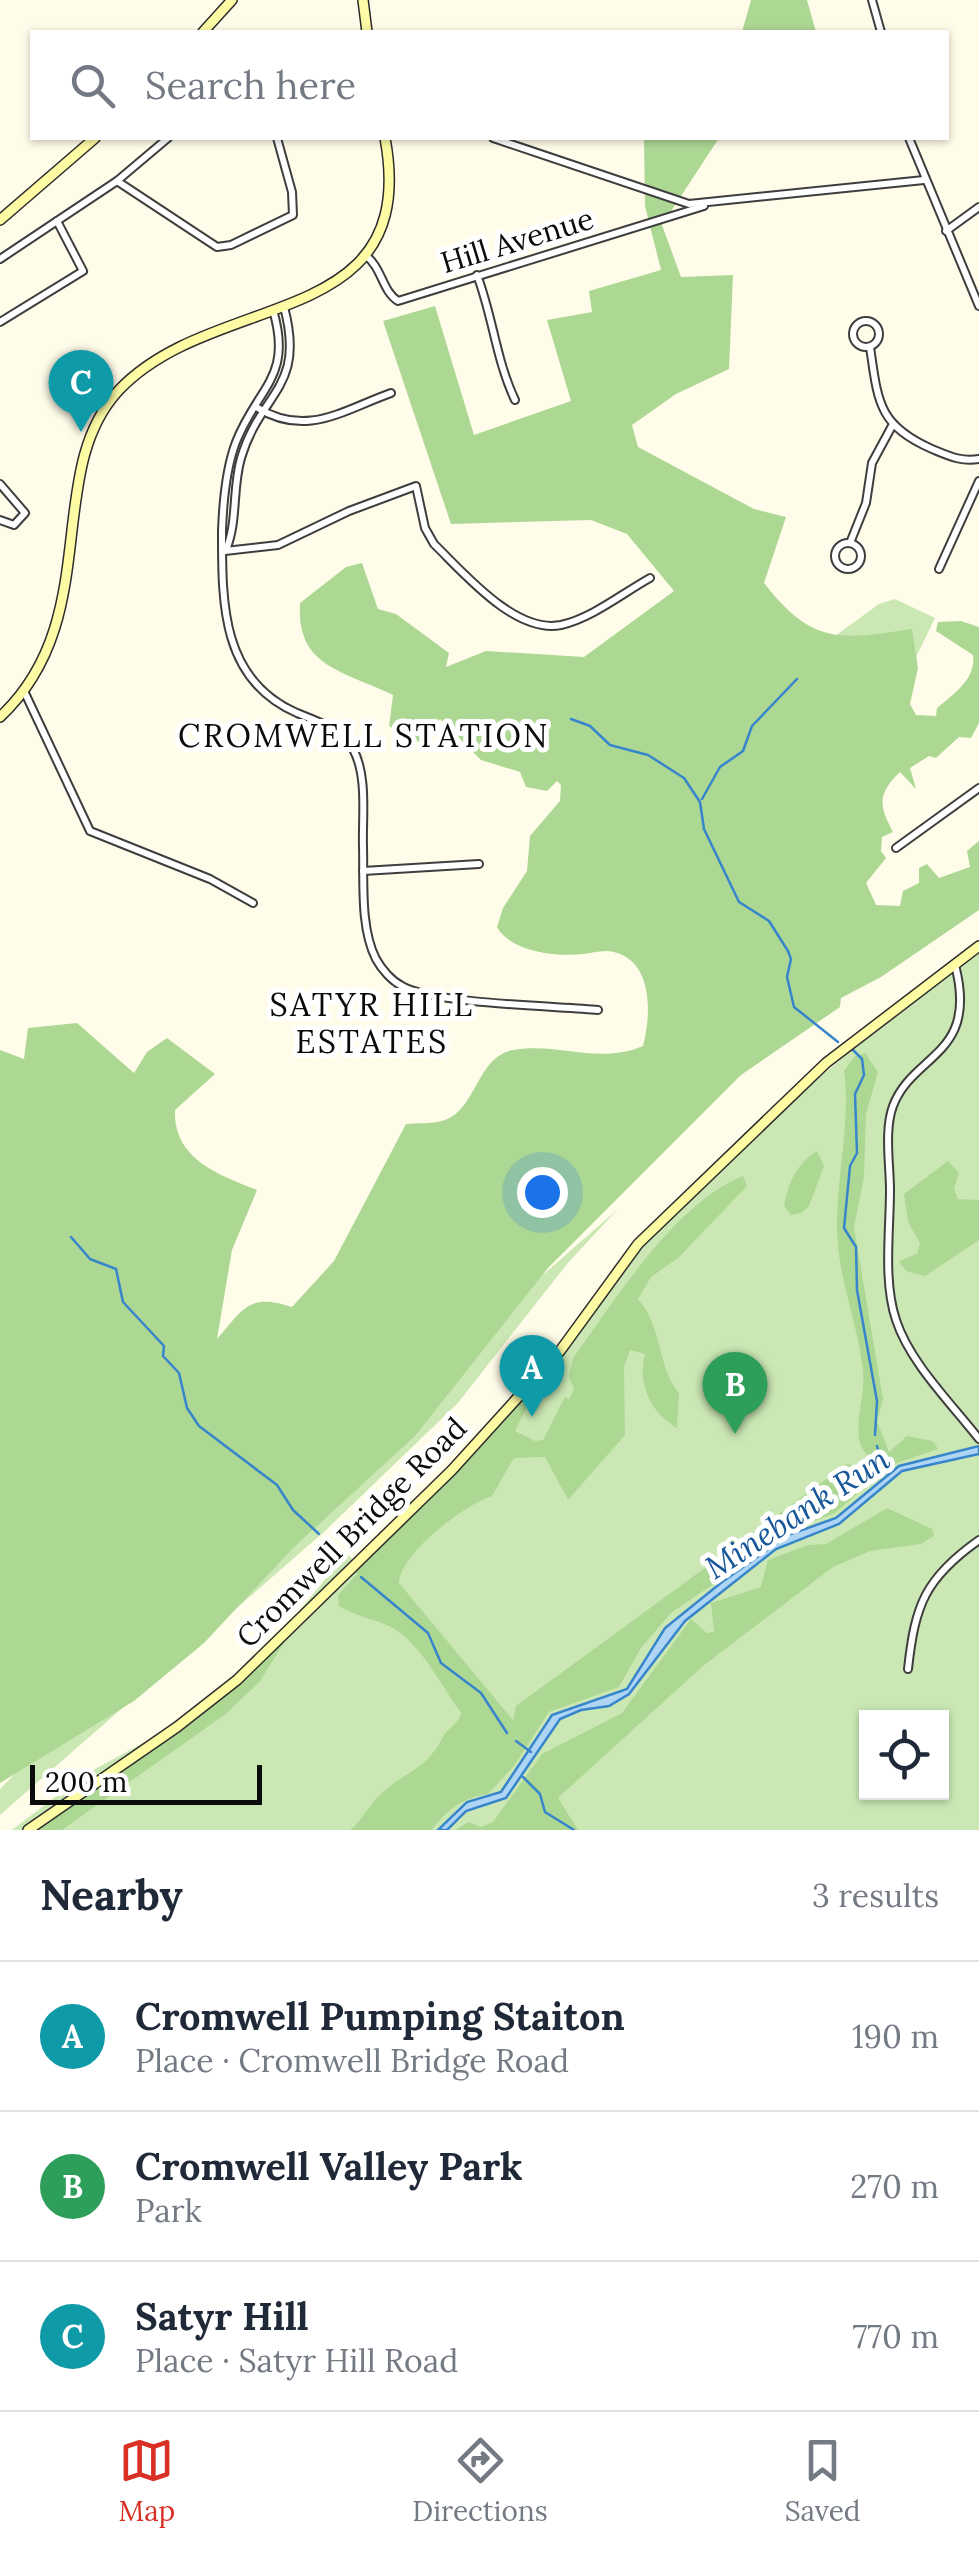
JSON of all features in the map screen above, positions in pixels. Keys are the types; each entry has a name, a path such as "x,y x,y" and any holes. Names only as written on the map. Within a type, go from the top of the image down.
{"main road":[{"path":"205,30 232,0"},
{"path":"364,0 367,30"},
{"path":"0,220 92,140"},
{"path":"0,717 24,692 40,666 62,609 85,459 110,402 140,370 174,348 324,291 365,255 389,210 385,140"},
{"name":"Cromwell Bridge Road","path":"28,1830 178,1727 248,1670 452,1470 560,1352 616,1272 664,1218 838,1052 979,946"}],"street":[{"path":"872,0 880,30"},
{"path":"0,259 117,181 166,140"},
{"path":"117,181 209,244 232,246 293,215 292,192 279,140"},
{"path":"499,140 661,196 705,205 924,180"},
{"path":"910,140 979,306"},
{"name":"Hill Avenue","path":"365,255 378,264 389,294 398,301 705,205"},
{"path":"946,231 979,207"},
{"path":"0,322 83,271 57,221"},
{"path":"478,275 494,322 498,360 515,400"},
{"path":"225,551 233,534 240,462 290,365 292,340 284,307"},
{"path":"273,310 281,341 280,358 236,443 229,469 222,534 226,627 246,675 282,706 332,728 356,754 371,947 384,970 401,986 428,994 598,1010"},
{"path":"863,321 878,329 877,342 870,347 857,345 852,337 853,329 863,321"},
{"path":"870,347 878,396 892,426 948,456 979,459"},
{"path":"256,407 284,423 303,424 391,393"},
{"path":"850,543 866,503 872,463 892,426"},
{"path":"939,570 979,481"},
{"path":"0,484 26,513 14,524 0,520"},
{"path":"225,551 278,545 416,486 425,528 434,544 524,621 549,626 568,623 650,578"},
{"path":"850,543 860,551 860,560 847,568 837,562 835,554 842,544 850,543"},
{"path":"24,692 90,831 210,879 253,903"},
{"path":"896,848 979,788"},
{"path":"363,871 479,864"},
{"path":"954,964 969,983"},
{"path":"944,1062 907,1086 891,1116 892,1302 912,1351 978,1437"},
{"path":"908,1670 913,1628 928,1588 941,1569 979,1540"}],"green space":[{"path":"751,0 807,0 815,30 743,30"},
{"path":"644,140 718,140 662,225 681,277 733,275 729,369 676,394 632,425 638,447 754,509 786,517 764,583 797,618 813,628 846,636 912,629 918,668 910,704 916,715 936,716 937,708 967,679 973,664 973,655 936,631 938,622 961,621 979,627 979,723 971,738 959,737 936,758 929,756 910,768 916,789 900,772 887,787 883,807 893,832 882,837 881,851 886,858 866,883 876,905 900,906 903,891 919,883 919,868 927,864 939,878 970,867 967,851 979,841 979,910 881,977 841,998 840,1007 741,1075 548,1268 415,1436 294,1547 204,1643 134,1701 0,1783 0,1050 24,1059 28,1028 77,1023 134,1073 147,1052 167,1038 215,1074 175,1110 176,1127 190,1153 201,1163 257,1190 232,1250 217,1339 248,1306 266,1302 292,1307 334,1261 406,1124 441,1121 456,1114 501,1054 529,1048 610,1054 643,1046 646,992 637,967 627,958 610,951 572,955 535,951 513,942 497,927 503,908 527,871 530,836 560,801 561,785 557,781 547,791 526,787 520,772 481,760 440,719 421,743 389,726 393,695 340,672 314,654 301,624 300,603 346,567 362,563 378,609 396,614 449,653 446,667 486,651 584,657 674,591 627,534 591,520 451,524 383,321 435,306 474,435 571,401 547,320 592,312 589,291 661,270 645,206"},
{"path":"895,599 935,618 903,684 813,652 879,604"},
{"path":"979,952 979,1830 12,1830 84,1775 165,1731 256,1663 347,1553 357,1565 508,1417 566,1351 625,1266 675,1211 843,1057"},
{"path":"865,1053 878,1072 866,1114 864,1177 854,1227 883,1399 877,1421 889,1452 907,1436 933,1441 938,1449 882,1468 868,1456 859,1439 863,1371 837,1230 846,1111 844,1071 854,1057"},
{"path":"817,1151 824,1166 809,1206 791,1215 784,1206 791,1181"},
{"path":"948,1161 959,1173 954,1189 958,1199 979,1200 979,1240 925,1276 906,1271 899,1261 917,1254 920,1243 908,1222 904,1194"},
{"path":"743,1176 747,1186 678,1258 651,1277 638,1299 652,1322 667,1371 679,1393 677,1428 648,1397 643,1376 645,1354 630,1350 624,1367 625,1435 568,1500 545,1457 514,1458 492,1496 451,1519 422,1544 402,1571 399,1583 513,1720 516,1706 847,1464 867,1468 871,1482 835,1513 794,1529 671,1613 641,1648 619,1687 549,1712 514,1766 488,1794 456,1806 432,1830 350,1830 381,1794 429,1758 461,1713 412,1643 388,1626 339,1606 338,1595 357,1574 354,1571 443,1487 527,1396 533,1395 515,1431 535,1441 543,1440 565,1397 569,1399 574,1389 569,1376 573,1358 627,1282 693,1208"},
{"path":"617,1210 567,1264 457,1404 326,1530 0,1815 0,1789 283,1502"},
{"path":"887,1508 932,1529 934,1536 921,1544 870,1551 833,1567 703,1666 558,1798 578,1830 455,1830 469,1822 481,1827 493,1822 542,1754 622,1713 691,1619 707,1633 714,1632 711,1603 761,1587 768,1560 808,1545 826,1544"},
{"path":"289,1635 260,1681 227,1713 62,1830 38,1830 202,1715"}],"water":[{"name":"Minebank Run","path":"979,1446 979,1454 902,1471 839,1524 776,1549 685,1621 629,1694 609,1706 581,1710 560,1719 506,1798 466,1811 447,1830 438,1830 467,1802 501,1792 552,1715 627,1689 665,1628 788,1535 836,1518 899,1466"}],"waterway":[{"path":"702,799 720,767 743,751 752,726 797,679"},
{"path":"571,719 590,726 610,745 648,755 684,778 700,802 704,829 739,902 769,921 788,951 791,959 787,977 794,1007 838,1042"},
{"path":"853,1050 862,1059 864,1075 855,1094 857,1153 850,1166 844,1228 856,1247 857,1290 877,1401 875,1435"},
{"path":"71,1237 90,1259 116,1269 123,1302 164,1346 163,1356 179,1373 187,1408 199,1426 277,1485 293,1510 319,1534"},
{"path":"877,1446 885,1473"},
{"path":"361,1577 428,1633 441,1663 481,1693 507,1733"},
{"path":"516,1741 531,1752"},
{"path":"523,1777 540,1794 545,1812 574,1830"}],"place":[{"name":"Satyr Hill","path":"81,432"},
{"name":"Cromwell Pumping Staiton","path":"532,1417"},
{"name":"Cromwell Valley Park","path":"735,1434"}],"district":[{"name":"CROMWELL STATION","path":"364,735"},
{"name":"SATYR HILL ESTATES","path":"372,1022"}]}
